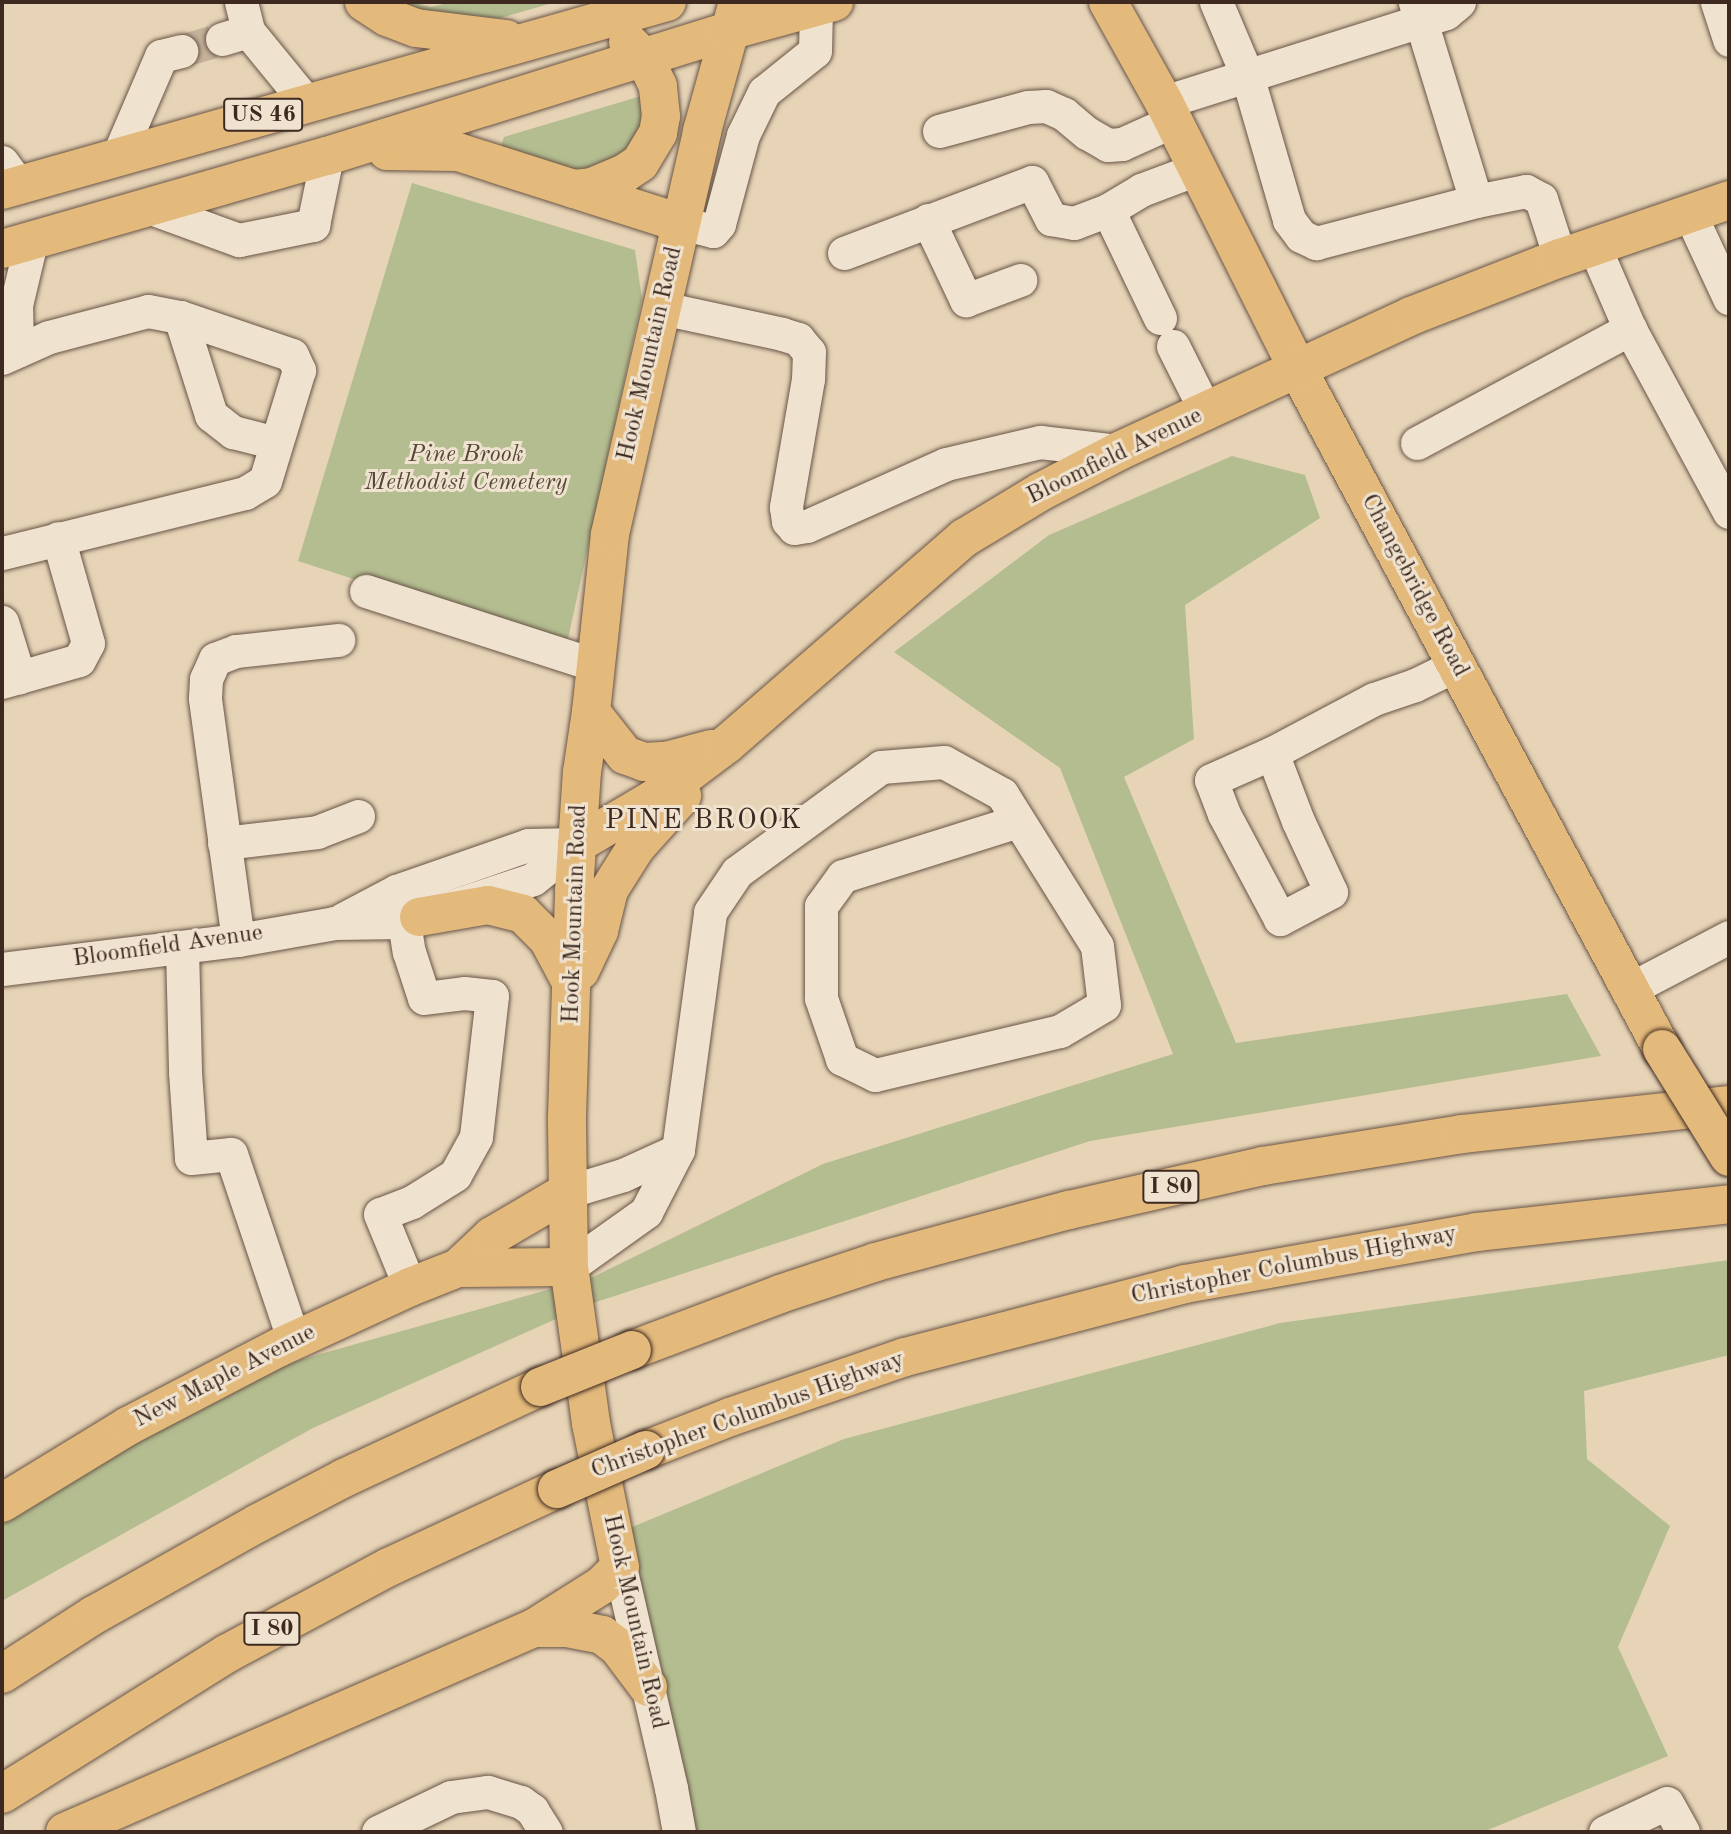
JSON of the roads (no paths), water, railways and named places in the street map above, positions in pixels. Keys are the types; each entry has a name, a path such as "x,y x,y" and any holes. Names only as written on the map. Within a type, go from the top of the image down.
{"main road":[{"path":"364,2 387,17 416,28 526,41"},
{"name":"US 46","path":"8,179 118,156 667,2"},
{"name":"US 46","path":"16,245 152,208 645,59 733,16 825,4"},
{"name":"Changebridge Road","path":"1110,4 1169,111 1298,370 1628,990 1729,1157"},
{"name":"Hook Mountain Road","path":"620,1567 591,1423 569,1267 567,1192 577,844 582,772 610,534 681,223 733,16"},
{"path":"574,189 592,187 625,173 640,163 651,149 661,116 658,86 645,59 606,19"},
{"path":"327,156 422,149 458,152 681,223"},
{"name":"Bloomfield Avenue","path":"577,844 655,799 727,744 964,538 1040,492 1119,451 1411,316 1577,252 1729,200"},
{"path":"591,712 625,755 644,762 666,761 727,744"},
{"path":"573,986 599,931 609,890 636,848 727,744"},
{"path":"412,919 488,905 523,914 548,939 573,986"},
{"name":"I 80","path":"2,1674 94,1615 234,1535 344,1478 540,1387 780,1294 876,1262 1069,1210 1264,1166 1450,1136 1729,1105"},
{"name":"New Maple Avenue","path":"458,1268 492,1236 567,1192"},
{"name":"Christopher Columbus Highway","path":"2,1794 226,1654 389,1567 646,1450 730,1417 905,1357 1068,1312 1185,1284 1476,1232 1729,1205"},
{"name":"New Maple Avenue","path":"2,1503 128,1426 294,1341 410,1287 458,1268 569,1267"},
{"path":"65,1832 534,1628 602,1585 620,1567"},
{"path":"534,1628 567,1628 602,1635 618,1647 648,1687"}],"street":[{"path":"1216,2 1247,75 1289,220 1301,236 1316,243 1476,201 1526,191 1541,199 1630,330 1729,512"},
{"path":"939,131 1028,107 1046,106 1064,114 1087,134 1108,145 1122,144 1169,111 1247,75 1418,11 1446,13 1459,2"},
{"path":"1717,2 1729,40"},
{"path":"681,223 713,231 719,224 743,135 764,92 815,51 825,4"},
{"path":"1418,11 1476,201"},
{"path":"237,24 307,103"},
{"path":"118,156 161,56 181,51"},
{"path":"152,208 239,240 313,225 327,156"},
{"path":"844,253 1032,182 1051,219 1074,223 1108,210 1141,190 1197,169"},
{"path":"1108,210 1206,412"},
{"path":"1690,214 1729,298"},
{"path":"928,220 966,300 1020,280"},
{"path":"9,355 16,305 16,245"},
{"path":"662,308 782,334 798,340 809,352 808,379 786,507 789,521 794,528 807,526 946,464 1040,442 1119,451"},
{"path":"2,553 245,493 265,481 299,370 292,355 180,317 148,311 48,337 9,355"},
{"path":"180,317 211,415 233,432 276,443"},
{"path":"2,321 9,355"},
{"path":"1417,443 1630,330"},
{"path":"2,622 10,679 79,660 89,643 58,538"},
{"path":"366,591 595,665"},
{"path":"237,940 205,698 206,679 215,659 236,650 338,640"},
{"path":"1272,753 1298,821 1331,892 1280,919 1224,814 1211,780 1272,753 1374,699 1415,685 1456,665"},
{"path":"569,1267 646,1212 678,1150 710,912 737,872 881,767 944,762 1002,794 1097,946 1104,1005 1060,1031 875,1075 842,1059 821,998 821,906 843,876 1018,821"},
{"path":"224,843 317,832 358,816"},
{"name":"Bloomfield Avenue","path":"2,969 237,940 334,923 412,919 533,879 577,844"},
{"name":"Bloomfield Avenue","path":"334,923 396,891 528,845 577,844"},
{"path":"410,1287 380,1214 412,1202 454,1175 476,1137 492,996 464,993 424,998 409,952 412,919"},
{"path":"1628,990 1729,937"},
{"path":"182,947 185,1072 191,1158 231,1154 294,1341"},
{"path":"567,1192 623,1175 678,1150"},
{"name":"Hook Mountain Road","path":"620,1567 678,1832"},
{"path":"378,1832 452,1797 488,1793 522,1802 532,1810 546,1832"},
{"path":"1605,1832 1667,1803 1683,1832"}],"tunnel":[{"path":"181,51 222,39"}],"district":[{"name":"PINE BROOK","path":"704,821"}],"park label":[{"name":"Pine Brook Methodist Cemetery","path":"466,470"}]}
